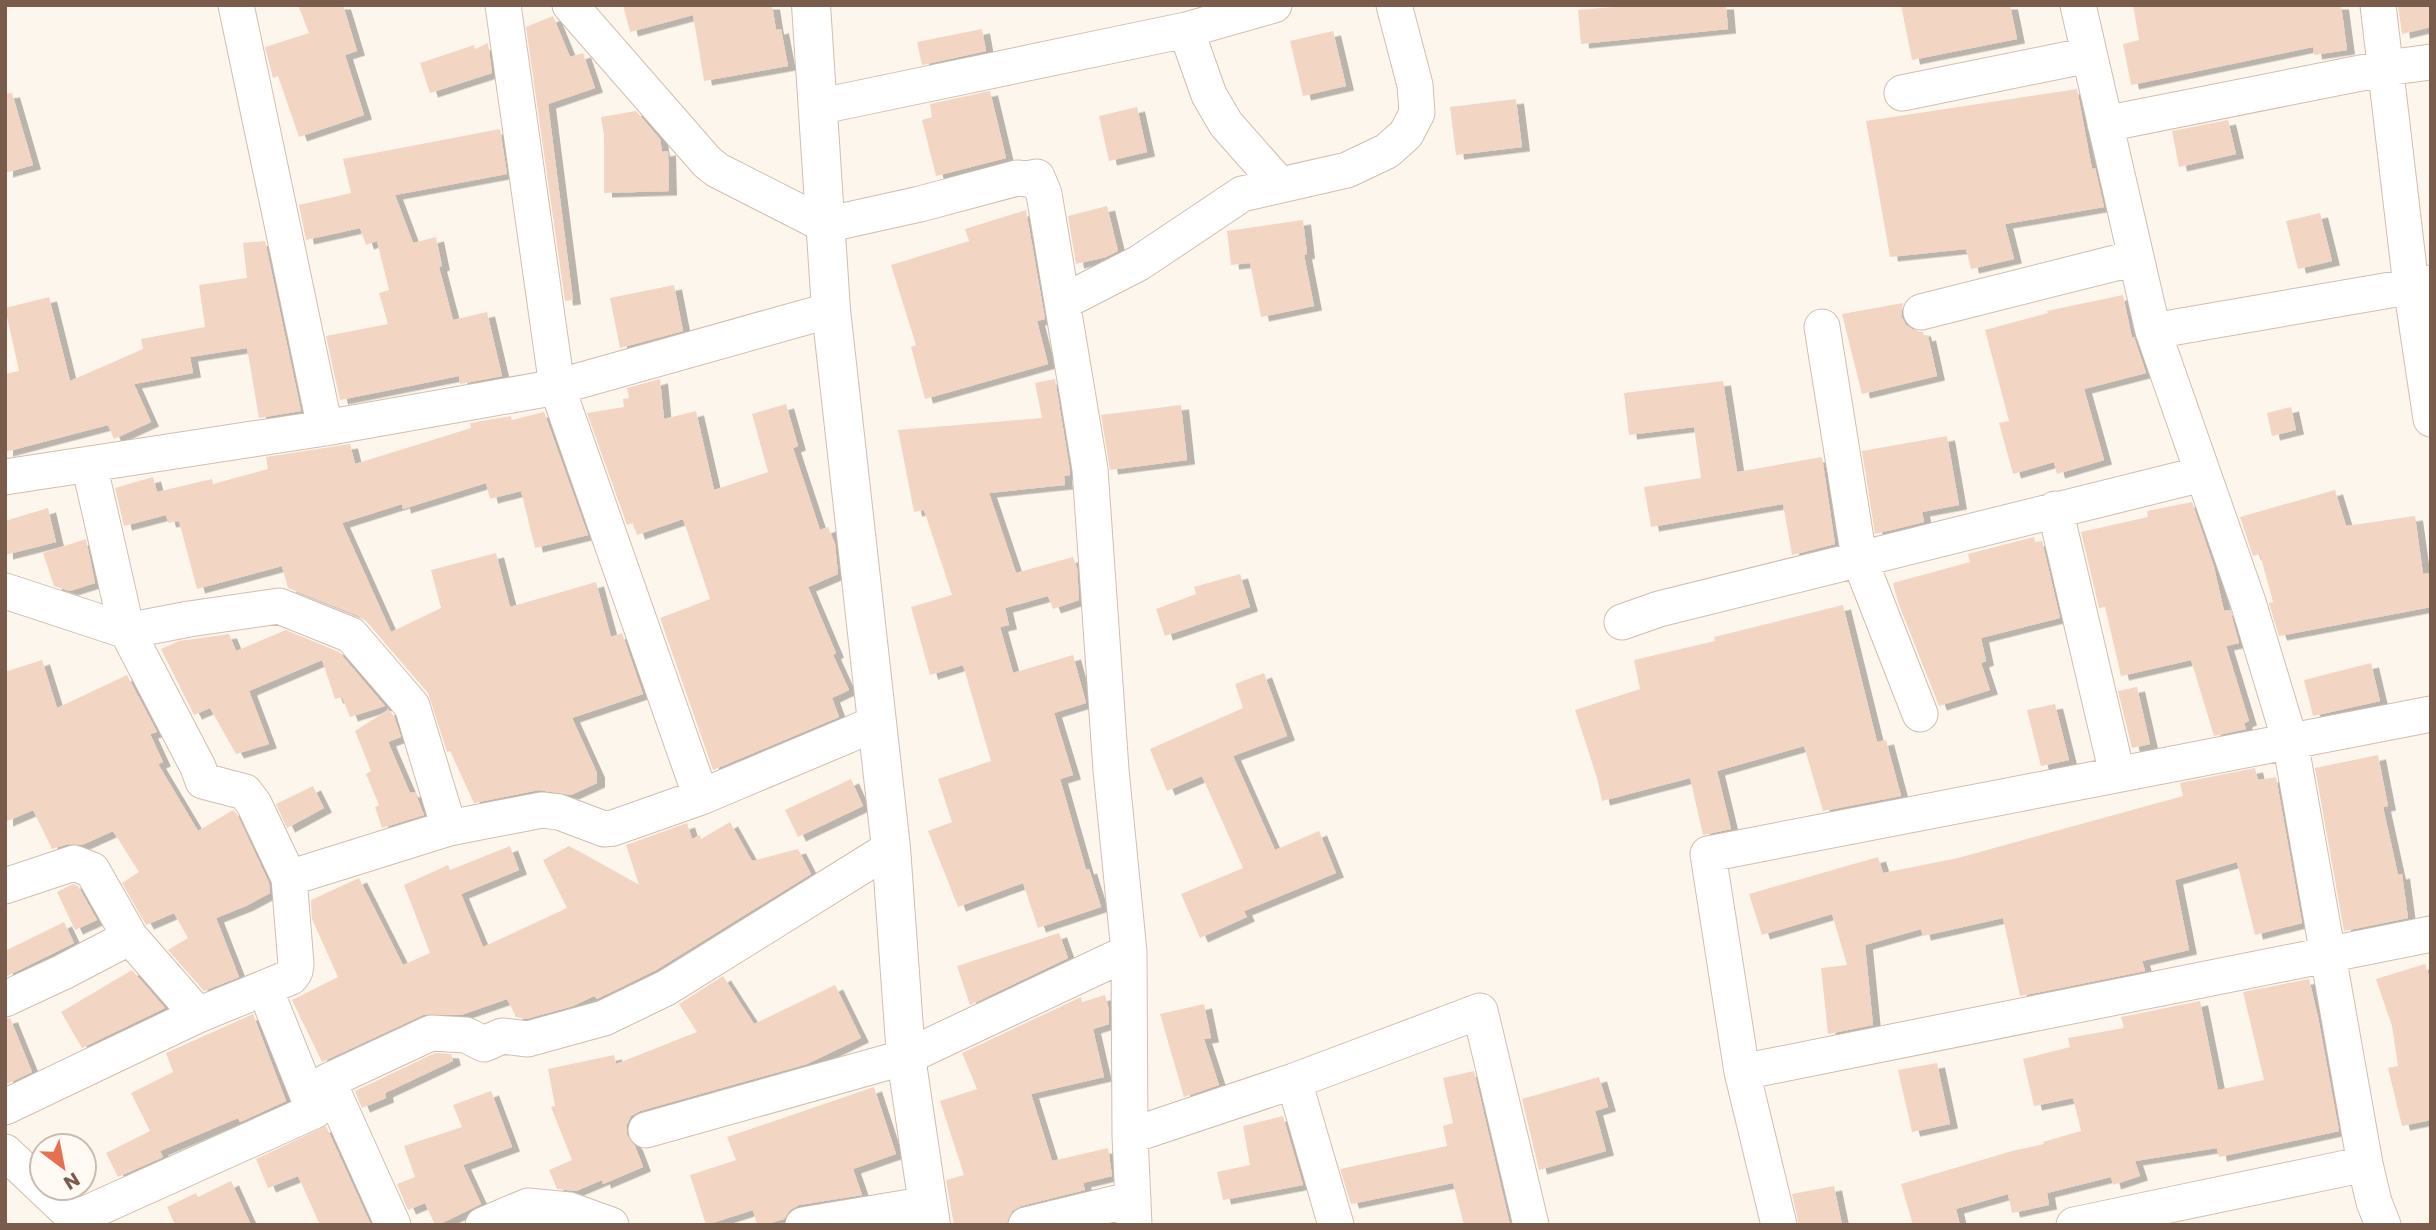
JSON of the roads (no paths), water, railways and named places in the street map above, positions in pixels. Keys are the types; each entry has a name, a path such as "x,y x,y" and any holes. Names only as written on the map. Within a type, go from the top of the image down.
{"street":[{"path":"236,5 325,428"},
{"path":"503,5 557,387 701,797"},
{"path":"569,5 707,162 717,170 825,225 920,204 1017,178 1037,177 1044,194 1090,469 1111,770 1129,952 1130,1136 1134,1212 1026,1225"},
{"path":"803,1225 930,1214 906,1057 891,848 831,310 811,5"},
{"path":"817,107 1186,30 1274,5"},
{"path":"1063,303 1139,263 1242,194 1347,170 1387,151 1406,134 1417,113 1415,85 1394,5"},
{"path":"2078,5 2153,331 2248,602 2290,741 2365,1164 2374,1202 2383,1225"},
{"path":"2378,5 2421,285 2431,419"},
{"path":"1186,30 1209,95 1226,124 1279,184"},
{"path":"1902,93 2089,55"},
{"path":"2105,124 2386,68 2431,62"},
{"path":"1921,312 2135,258"},
{"path":"2153,331 2421,285"},
{"path":"5,477 325,428 557,387 831,310"},
{"path":"1822,327 1859,558 1920,715"},
{"path":"5,1107 198,1015 291,977 295,971 289,878 254,804 245,792 203,781 127,631 89,464"},
{"path":"1622,622 1660,609 1859,558 2202,474"},
{"path":"2055,509 2117,774"},
{"path":"5,592 127,631 279,606 351,635 412,706 449,828"},
{"path":"1780,1225 1742,1072 1708,854 2431,714"},
{"path":"289,878 449,828 542,810 559,812 604,829 613,828 701,797 877,723"},
{"path":"5,1152 79,1221 321,1096 430,1033 467,1035 484,1044 502,1036 528,1039 604,1017 666,988 891,848"},
{"path":"5,886 74,863 92,870 130,937 198,1015"},
{"path":"1742,1072 2431,934"},
{"path":"5,999 130,937"},
{"path":"646,1130 906,1057 1129,952"},
{"path":"265,989 393,1225"},
{"path":"1130,1136 1294,1081 1480,1011 1531,1225"},
{"path":"1294,1081 1336,1225"},
{"path":"2074,1225 2365,1164"},
{"path":"483,1225 528,1206 569,1210 611,1225"}]}
